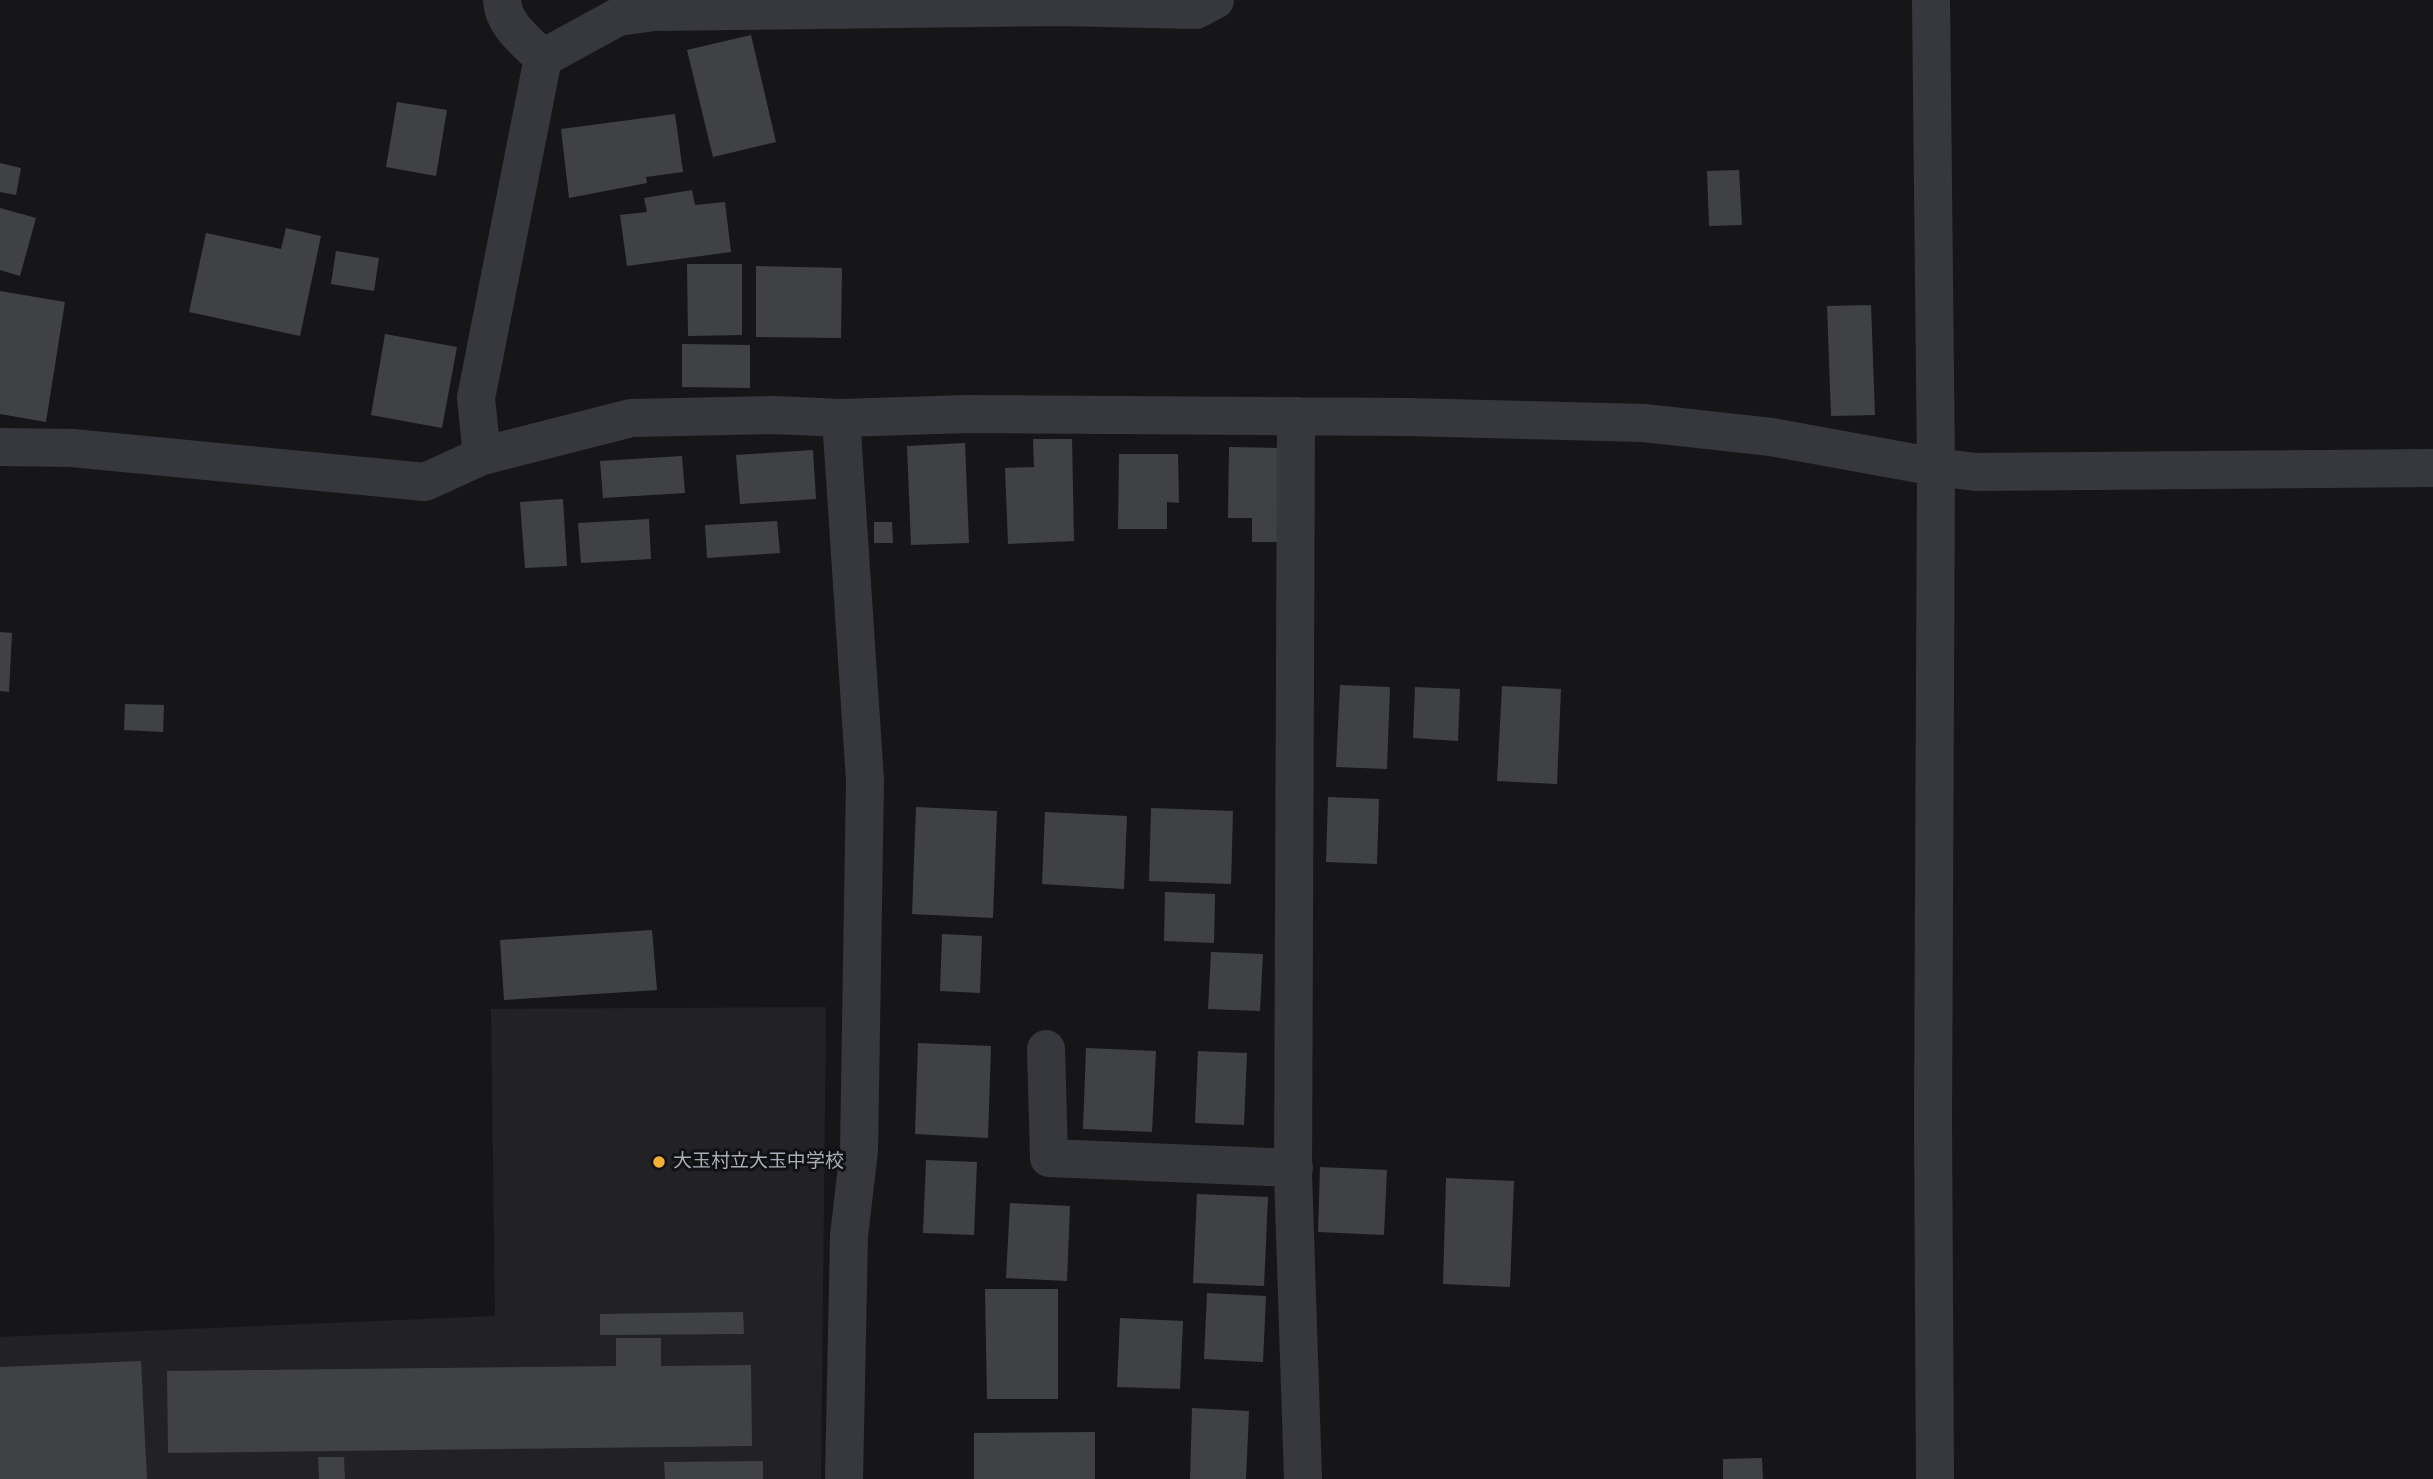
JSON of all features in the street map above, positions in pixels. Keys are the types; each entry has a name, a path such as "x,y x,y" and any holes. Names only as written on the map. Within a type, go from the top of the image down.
{"street":[{"path":"502,0 502,9 512,27 543,58"},
{"path":"543,58 618,17 716,6 1035,4 1196,10 1215,0"},
{"path":"1931,0 1936,467 1933,1120 1935,1479"},
{"path":"482,456 476,398 543,58"},
{"path":"0,447 72,448 425,482 482,456 631,418 774,415 841,418 968,414 1296,416 1644,423 1771,437 1976,472 2433,468"},
{"path":"1296,416 1294,1168 1303,1479"},
{"path":"841,418 865,780 859,1150 849,1236 844,1479"},
{"path":"1046,1049 1049,1158 1294,1168"}],"shaded area":[{"name":"大玉村立大玉中学校","path":"826,1007 821,1479 0,1479 0,1337 495,1316 491,1009"}],"building":[{"path":"751,35 776,142 713,157 687,50"},
{"path":"397,102 447,110 436,176 386,167"},
{"path":"675,114 683,172 646,177 647,183 569,198 561,129"},
{"path":"0,163 21,168 16,195 0,192"},
{"path":"1739,170 1742,225 1709,226 1707,171"},
{"path":"692,190 695,205 725,202 731,252 627,266 620,215 647,212 644,198"},
{"path":"0,208 36,218 20,276 0,270"},
{"path":"286,228 321,236 300,336 189,312 206,233 281,249"},
{"path":"336,251 379,258 374,291 331,284"},
{"path":"687,264 742,264 742,335 688,336"},
{"path":"756,266 842,268 841,338 756,337"},
{"path":"0,291 65,302 46,422 0,414"},
{"path":"1871,305 1875,415 1831,416 1827,306"},
{"path":"385,334 457,347 442,428 371,415"},
{"path":"682,344 750,345 750,388 682,387"},
{"path":"1033,439 1072,439 1074,541 1008,544 1005,468 1034,467"},
{"path":"965,443 969,543 911,545 907,446"},
{"path":"1229,447 1282,448 1283,542 1252,542 1252,518 1228,518"},
{"path":"813,450 816,499 740,504 736,455"},
{"path":"1119,454 1178,454 1179,503 1167,502 1167,529 1118,529"},
{"path":"682,456 685,493 603,498 600,461"},
{"path":"563,499 567,566 525,568 520,502"},
{"path":"649,519 651,559 581,563 578,523"},
{"path":"777,521 780,553 707,558 705,525"},
{"path":"874,522 892,522 893,543 874,543"},
{"path":"0,632 12,633 9,692 0,691"},
{"path":"1340,685 1390,687 1387,769 1336,767"},
{"path":"1502,686 1561,689 1557,784 1497,781"},
{"path":"1415,687 1460,689 1458,741 1413,738"},
{"path":"125,704 164,705 163,732 124,730"},
{"path":"1328,797 1379,799 1377,864 1326,862"},
{"path":"916,807 997,811 993,918 912,914"},
{"path":"1151,808 1233,811 1231,884 1149,881"},
{"path":"1045,812 1127,816 1124,889 1042,884"},
{"path":"1165,892 1215,894 1214,943 1164,941"},
{"path":"652,930 657,990 504,1000 500,940"},
{"path":"942,934 982,936 980,993 940,991"},
{"path":"1211,952 1263,954 1260,1011 1208,1009"},
{"path":"918,1043 991,1046 988,1138 915,1134"},
{"path":"1086,1048 1156,1051 1152,1132 1083,1129"},
{"path":"1198,1051 1247,1053 1244,1125 1195,1123"},
{"path":"926,1160 977,1162 974,1235 923,1233"},
{"path":"1320,1167 1387,1170 1384,1235 1318,1232"},
{"path":"1446,1178 1514,1181 1510,1287 1443,1284"},
{"path":"1197,1194 1268,1197 1264,1286 1193,1283"},
{"path":"1010,1203 1070,1206 1067,1281 1006,1278"},
{"path":"985,1289 1058,1289 1058,1399 987,1399"},
{"path":"1207,1293 1266,1296 1263,1362 1204,1359"},
{"path":"743,1312 744,1334 600,1335 600,1314"},
{"path":"1120,1318 1183,1321 1180,1389 1117,1387"},
{"path":"616,1338 661,1338 661,1366 751,1365 752,1446 168,1453 167,1371 616,1366"},
{"path":"141,1361 147,1479 0,1479 0,1367"},
{"path":"1192,1408 1249,1411 1246,1479 1190,1479"},
{"path":"1095,1432 1095,1479 974,1479 974,1433"},
{"path":"318,1457 344,1457 345,1479 319,1479"},
{"path":"1762,1458 1763,1479 1723,1479 1723,1459"},
{"path":"763,1461 763,1479 665,1479 664,1462"}],"place":[{"name":"大玉村立大玉中学校","path":"659,1162"}]}
